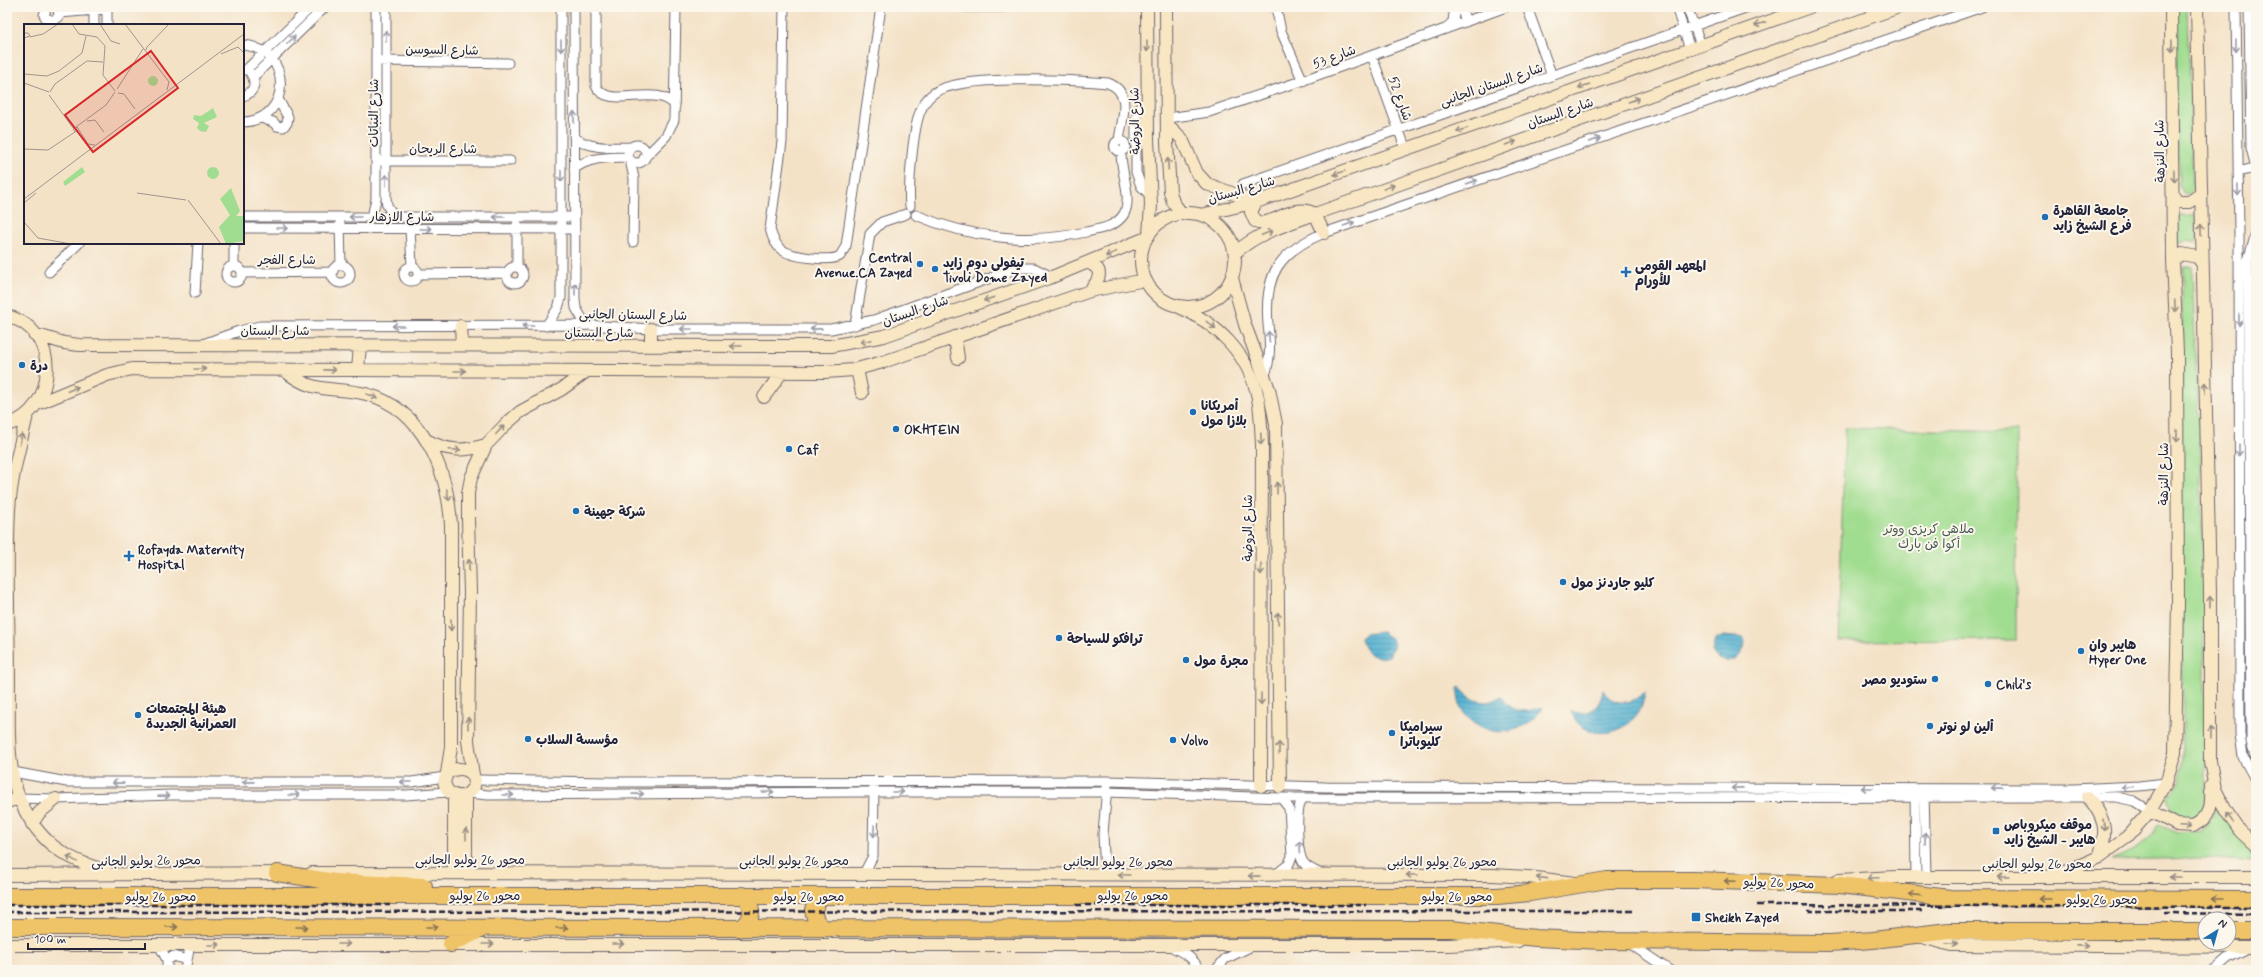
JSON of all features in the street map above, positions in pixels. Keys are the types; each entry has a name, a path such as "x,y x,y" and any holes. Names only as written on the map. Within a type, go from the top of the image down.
{"highway":[{"path":"277,873 335,882 418,885 454,895"},
{"name":"محور 26 يوليو","path":"7,896 1497,896 1536,892 1580,883 1634,879 1818,883 1950,898 2256,899"},
{"path":"739,929 749,922 751,916 750,904 742,895"},
{"path":"821,896 817,900 813,910 816,921 823,928"},
{"path":"7,927 1451,929 1536,938 1626,942 1830,943 1960,931 2197,931"},
{"path":"451,944 484,928"},
{"path":"2237,931 2256,931"}],"street":[{"path":"47,7 44,15 53,23 57,20 59,10 107,8 107,24"},
{"path":"244,95 252,90 254,84 253,77 245,70 311,7"},
{"path":"253,77 325,7"},
{"name":"شارع النباتات","path":"376,7 381,61 387,205 394,217"},
{"name":"شارع النباتات","path":"372,217 375,205 381,61 386,7"},
{"path":"546,326 555,313 561,298 561,7"},
{"path":"574,7 575,299 576,308 586,326"},
{"path":"596,7 596,86 598,90 609,96 664,97 674,106"},
{"path":"574,169 582,163 596,158 629,159 637,163 653,151 657,144 666,136 672,125 674,106 676,7"},
{"path":"784,7 782,142 770,229 774,241 789,254 829,259 840,256 846,246 881,7"},
{"path":"966,7 1003,7"},
{"name":"شارع الروضة","path":"1147,7 1150,195 1148,236"},
{"path":"1166,7 1170,192 1173,202 1182,214"},
{"path":"1276,7 1281,31 1302,80"},
{"path":"1445,29 1453,20 1455,7"},
{"path":"1461,7 1466,22"},
{"name":"شارع 53","path":"1168,121 1209,112 1372,56 1506,7"},
{"path":"1527,7 1552,76"},
{"path":"1676,7 1684,30 1695,47"},
{"path":"1687,7 1694,26 1695,47"},
{"name":"شارع البستان الجانبى","path":"1243,184 1748,7"},
{"name":"شارع البستان","path":"1201,215 1256,202 1810,7"},
{"name":"شارع البستان","path":"1235,253 1244,245 1263,234 1315,214 1899,7"},
{"path":"1264,375 1270,352 1266,301 1271,277 1293,250 1324,233 1982,7"},
{"name":"شارع النزهة","path":"2047,877 2074,868 2099,857 2127,837 2150,811 2166,783 2175,753 2175,709 2178,662 2178,352 2173,260 2174,197 2171,7"},
{"path":"7,802 19,798 56,799 141,796 459,794 613,795 731,792 1106,792 1266,798 1280,787 1669,789 1919,788 2122,798 2134,801 2177,826 2186,827 2198,824 2208,814 2211,808 2211,771 2210,591 2202,263 2198,7"},
{"path":"2236,7 2239,233 2241,746 2248,768 2256,781"},
{"path":"2249,7 2253,57 2251,148 2256,167"},
{"path":"94,8 94,24"},
{"path":"244,44 255,47 265,52 272,59 281,78 278,99 271,110 261,118 244,122"},
{"name":"شارع 52","path":"1372,56 1406,150"},
{"name":"شارع السوسن","path":"381,61 508,63"},
{"path":"1014,80 1108,83 1118,88 1124,98 1121,172 1127,193 1126,207 1120,219 1108,226 1064,236 1019,239 989,236 959,230 916,215 912,218 906,214 906,209 910,206 909,186 919,114 930,96 948,86 1014,80"},
{"path":"664,97 675,87"},
{"path":"261,118 273,122 277,126 283,127 287,123 288,117 278,99"},
{"path":"1148,100 1137,114 1135,146 1136,177 1141,186 1150,195 1162,196 1170,192"},
{"path":"1168,121 1182,139 1197,173 1207,184 1256,202 1251,208 1251,215 1259,222 1295,210 1308,210 1315,214 1324,233"},
{"path":"574,137 582,143 596,147 657,144"},
{"path":"633,242 634,178 628,152 636,146"},
{"path":"634,178 644,159 645,153 636,146"},
{"path":"1121,146 1135,146"},
{"name":"شارع الريحان","path":"376,161 510,161"},
{"path":"2238,172 2250,169 2256,171"},
{"path":"2174,197 2178,202 2189,202 2201,194"},
{"path":"910,206 917,209 916,215"},
{"path":"855,325 870,234 882,222 906,214"},
{"path":"1232,278 1223,292 1210,302 1193,307 1177,306 1162,299 1146,280 1141,259 1148,236 1163,221 1182,214 1201,215 1221,227 1230,239 1235,253 1232,278 1245,325 1264,375 1274,415 1277,443 1280,787 1289,808 1292,856 1289,864 1274,876"},
{"name":"شارع الازهار","path":"244,217 575,217"},
{"path":"340,217 342,265"},
{"path":"507,273 510,281 518,283 524,276 524,272 517,266 518,217"},
{"name":"شارع الازهار","path":"244,228 575,229"},
{"path":"410,229 412,266"},
{"path":"2239,233 2249,237 2256,234"},
{"path":"2256,234 2248,260 2253,395 2253,636 2251,742 2256,760"},
{"name":"شارع البستان","path":"34,334 64,343 79,345 360,344 818,346 858,342 884,336 1089,263 1148,236"},
{"path":"49,272 78,244"},
{"path":"195,293 198,244"},
{"path":"234,244 234,266"},
{"path":"2173,260 2182,254 2190,254 2202,263"},
{"path":"1089,263 1098,268 1100,273 1097,282 1090,291"},
{"path":"342,265 349,270 348,279 340,283 336,281 333,272 337,266 342,265"},
{"path":"234,266 242,272 242,277 235,283 226,279 226,270 234,266"},
{"path":"412,266 405,270 406,278 413,280 418,274 507,273"},
{"path":"412,266 418,270 418,274"},
{"path":"507,273 509,269 517,266"},
{"name":"شارع البستان الجانبى","path":"203,344 238,330 260,326 586,326 651,329 820,329 855,325 1018,268 1034,268 1052,277"},
{"name":"شارع الفجر","path":"242,272 333,272"},
{"path":"37,404 107,375 132,369 834,372 856,369 1090,291 1146,280"},
{"name":"شارع الروضة","path":"1177,306 1208,322 1232,345 1251,375 1258,399 1262,451 1261,781"},
{"path":"7,425 27,415 37,404 44,391 47,369 42,347 34,334 24,324 8,313"},
{"path":"461,326 462,345"},
{"path":"651,329 651,346"},
{"path":"955,337 958,358"},
{"path":"358,370 360,344"},
{"path":"856,369 862,393"},
{"path":"284,370 296,380 309,386 322,390 365,394 387,402 410,420 426,440 443,477 450,503 452,654 452,747 446,775 445,788 459,794 474,787 474,777 469,746 470,592 468,493 477,463 486,445 520,412 562,389 587,371"},
{"path":"764,397 782,372"},
{"path":"27,415 15,471 9,510 10,725 13,772 19,798 32,824 45,840 81,864 122,874"},
{"path":"426,440 439,447 458,450 486,445"},
{"path":"451,592 470,592"},
{"path":"2240,624 2253,624"},
{"path":"2240,636 2253,636"},
{"path":"452,654 469,654"},
{"path":"452,747 469,746"},
{"path":"13,772 67,782 142,783 412,782 446,775 461,768 474,777 612,782 1261,781 1270,779 1280,787 1303,798 1920,798 2122,787 2166,783"},
{"path":"2211,771 2215,789 2226,811 2240,831 2256,846"},
{"path":"731,792 732,781"},
{"path":"747,792 748,781"},
{"path":"856,792 857,781"},
{"path":"863,875 873,856 874,781"},
{"path":"982,781 982,792"},
{"path":"1008,781 1008,792"},
{"path":"1106,875 1103,834 1108,781"},
{"path":"1261,781 1266,798"},
{"path":"269,782 269,795"},
{"path":"612,782 613,795"},
{"path":"141,796 142,783"},
{"path":"1434,787 1434,798"},
{"path":"1919,788 1921,877"},
{"path":"1669,789 1669,799"},
{"path":"459,794 460,873"},
{"path":"2088,797 2102,819 2105,828 2105,840 2099,857"},
{"path":"1303,798 1298,810 1301,857 1306,865 1322,875"},
{"path":"32,824 39,813 56,799"},
{"name":"محور 26 يوليو الجانبى","path":"7,875 460,873 1322,875 1510,876 1580,883"},
{"name":"محور 26 يوليو الجانبى","path":"1818,883 1870,878 1921,877 2256,877"},
{"path":"1915,935 1952,945 2253,947"},
{"path":"7,945 1471,945 1536,938"},
{"path":"1626,942 1669,970"},
{"path":"159,945 167,960 166,970"},
{"path":"185,970 190,945"},
{"path":"1169,945 1187,955 1193,960 1199,970"},
{"path":"1216,970 1225,959 1254,945"},
{"path":"2214,970 2228,958 2253,947"},
{"path":"167,960 174,956 186,960"}],"green space":[{"path":"2172,7 2187,7 2193,188 2190,193 2184,194 2179,185"},
{"path":"2196,213 2197,242 2188,240 2177,243 2177,215 2187,217"},
{"path":"2183,267 2192,267 2204,561 2206,795 2204,811 2195,817 2182,819 2172,810 2168,796 2179,783 2183,747 2180,404"},
{"name":"ملاهى كريزى ووتر أكوا فن بارك","path":"1845,428 2017,432 2016,640 1838,641"},
{"path":"2218,807 2256,848 2256,862 2202,858 2111,860 2145,843 2150,838 2158,824 2179,832 2203,831"}],"water":[{"path":"1382,632 1392,639 1394,645 1389,656 1379,657 1370,654 1364,648 1361,638 1364,634"},
{"path":"1724,636 1744,638 1745,645 1743,651 1733,660 1721,660 1716,657 1712,651 1715,640"},
{"path":"1459,686 1468,695 1478,701 1484,702 1495,700 1501,696 1510,706 1515,709 1524,711 1543,707 1537,715 1521,727 1503,732 1494,731 1475,723 1465,714 1459,701"},
{"path":"1603,690 1612,699 1624,702 1641,696 1645,691 1641,706 1634,718 1624,726 1612,731 1599,733 1588,730 1578,723 1571,711 1583,713 1592,710 1599,702"}],"railway":[{"path":"7,905 390,905"},
{"path":"1076,905 1366,905"},
{"path":"1757,905 2256,907"},
{"path":"7,912 1634,911"},
{"path":"1808,911 1924,911"},
{"path":"2164,913 2256,914"}],"place":[{"name":"جامعة القاهرة فرع الشيخ زايد","path":"2045,217"},
{"name":"Central Avenue.CA Zayed","path":"920,264"},
{"name":"تيفولى دوم زايد Tivoli Dome Zayed","path":"935,269"},
{"name":"المعهد القومى للأورام","path":"1626,272"},
{"name":"درة","path":"22,365"},
{"name":"أمريكانا بلازا مول","path":"1193,412"},
{"name":"OKHTEIN","path":"896,429"},
{"name":"Caf","path":"789,449"},
{"name":"شركة جهينة","path":"576,511"},
{"name":"Rofayda Maternity Hospital","path":"129,556"},
{"name":"كليو جاردنز مول","path":"1563,582"},
{"name":"ترافكو للسياحة","path":"1059,638"},
{"name":"هايبر وان Hyper One","path":"2081,651"},
{"name":"مجرة مول","path":"1186,660"},
{"name":"ستوديو مصر","path":"1935,679"},
{"name":"Chili's","path":"1988,684"},
{"name":"هيئة المجتمعات العمرانية الجديدة","path":"138,715"},
{"name":"ألين لو نوتر","path":"1930,726"},
{"name":"سيراميكا كليوباترا","path":"1392,733"},
{"name":"مؤسسة السلاب","path":"528,739"},
{"name":"Volvo","path":"1173,740"},
{"name":"موقف ميكروباص هايبر - الشيخ زايد","path":"1996,831"},
{"name":"Sheikh Zayed","path":"1696,917"}]}
